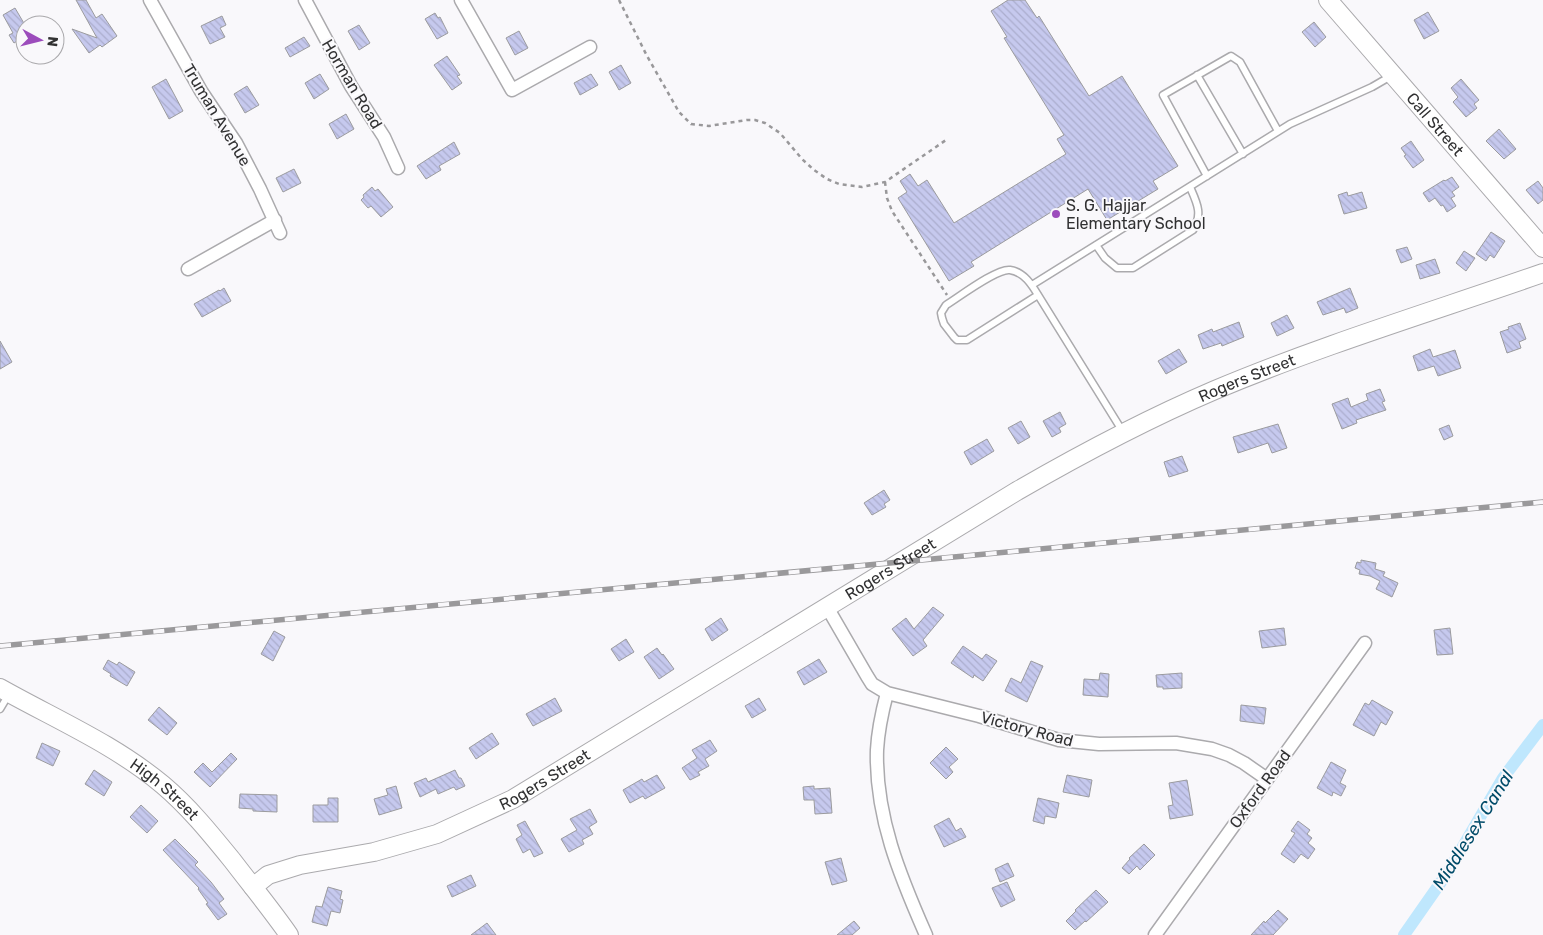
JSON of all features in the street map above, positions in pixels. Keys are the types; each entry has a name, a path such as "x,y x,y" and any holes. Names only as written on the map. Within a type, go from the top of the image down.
{"main road":[{"name":"Call Street","path":"1328,0 1543,248"},
{"name":"Rogers Street","path":"253,887 268,875 312,862 352,856 415,841 437,834 493,809 533,787 1017,491 1123,433 1177,407 1260,372 1543,273"},
{"name":"High Street","path":"5,691 117,752 155,779 202,823 289,935"}],"street":[{"name":"Truman Avenue","path":"150,0 201,91 236,144 260,189 280,233"},
{"name":"Horman Road","path":"305,0 351,86 384,137 398,168"},
{"path":"461,0 512,90 590,47"},
{"path":"188,269 275,220"},
{"name":"Victory Road","path":"827,607 872,684 886,693 979,716 1059,740 1099,744 1176,743 1212,749 1244,763 1267,779"},
{"name":"Oxford Road","path":"1155,935 1365,643"},
{"path":"886,693 877,749 877,768 882,809 900,875 926,935"}],"lane":[{"path":"1207,176 1163,95 1231,56 1240,62 1278,131"},
{"path":"1197,75 1243,154"},
{"path":"1032,285 1278,131 1304,117 1372,87 1392,75"},
{"path":"1096,245 1105,258 1117,268 1133,268 1193,230 1198,223 1198,205 1190,187"},
{"path":"1038,296 972,338 962,341 954,337 942,318 943,308 952,302 1001,271 1015,271 1032,285 1123,433"},
{"path":"0,709 5,691"}],"path":[{"path":"619,0 647,56 679,112 691,124 709,126 746,120 764,123 780,133 802,159 827,179 839,184 862,187 885,182 946,140"},
{"path":"885,182 887,198 892,211 952,302"}],"building":[{"path":"76,0 86,0 96,18 102,14 117,36 102,47 100,45 89,53 72,29 97,38"},
{"path":"1008,0 1025,0 1037,18 1039,16 1089,96 1122,76 1178,166 1153,181 1158,189 1107,220 1088,189 971,262 974,266 949,281 898,198 907,192 900,181 910,174 918,186 927,180 954,223 1066,154 1057,139 1064,135 1004,38 1007,37 991,11"},
{"path":"15,8 19,15 15,15 14,43 9,35 13,33 3,15"},
{"path":"1428,12 1439,31 1424,39 1414,20"},
{"path":"435,13 438,18 440,17 448,33 437,39 425,19"},
{"path":"222,16 226,25 220,28 225,37 210,44 201,26"},
{"path":"1314,22 1326,37 1315,47 1302,32"},
{"path":"359,25 370,43 359,50 348,31"},
{"path":"519,31 528,48 515,55 506,38"},
{"path":"304,37 310,46 290,57 285,48"},
{"path":"447,56 460,75 457,76 462,83 452,90 434,65"},
{"path":"621,65 631,83 619,90 609,72"},
{"path":"320,74 329,89 314,99 305,83"},
{"path":"591,74 598,85 580,95 574,83"},
{"path":"166,79 183,111 169,119 152,87"},
{"path":"1461,79 1479,100 1474,104 1477,108 1466,117 1453,102 1458,97 1451,88"},
{"path":"247,86 259,105 245,113 234,94"},
{"path":"346,114 354,129 337,139 329,124"},
{"path":"1499,129 1516,149 1504,159 1486,141"},
{"path":"1411,141 1424,160 1413,168 1404,156 1406,155 1401,148"},
{"path":"454,142 460,154 439,166 441,170 426,179 417,166"},
{"path":"294,169 301,183 283,192 276,178"},
{"path":"1452,177 1459,187 1452,192 1455,196 1451,198 1456,206 1447,212 1443,205 1441,206 1435,198 1429,202 1423,193"},
{"path":"1538,181 1543,188 1543,200 1538,204 1526,190"},
{"path":"372,187 375,191 378,189 393,207 381,217 371,206 368,208 361,200 364,197 363,195"},
{"path":"1347,192 1348,196 1362,192 1367,208 1344,214 1338,195"},
{"path":"1491,232 1505,241 1494,258 1490,255 1486,261 1476,254"},
{"path":"1407,247 1412,259 1401,263 1396,250"},
{"path":"1464,251 1475,258 1466,271 1456,263"},
{"path":"1435,259 1440,273 1420,279 1416,265"},
{"path":"224,288 231,301 202,317 194,304"},
{"path":"1350,288 1358,308 1346,313 1344,308 1323,315 1317,302"},
{"path":"1287,315 1294,328 1277,336 1271,323"},
{"path":"1239,322 1244,337 1222,346 1221,343 1203,349 1198,335 1212,329 1213,332"},
{"path":"1520,323 1526,339 1519,342 1521,348 1507,353 1500,332"},
{"path":"0,341 12,362 0,369"},
{"path":"1179,349 1187,362 1166,374 1158,361"},
{"path":"1430,349 1433,357 1455,350 1461,368 1438,376 1434,366 1418,371 1413,356"},
{"path":"1380,389 1385,401 1382,402 1386,410 1356,420 1357,423 1342,429 1332,404 1348,398 1351,407 1368,400 1366,394"},
{"path":"1060,412 1066,424 1059,428 1061,432 1052,437 1043,421"},
{"path":"1021,421 1030,437 1018,444 1008,428"},
{"path":"1278,424 1287,448 1272,453 1268,443 1238,453 1233,437"},
{"path":"1449,425 1453,436 1444,440 1439,429"},
{"path":"987,439 994,451 971,465 964,452"},
{"path":"1182,456 1188,471 1169,477 1164,462"},
{"path":"884,490 890,500 884,504 886,507 872,515 864,503"},
{"path":"1361,560 1376,563 1375,569 1385,572 1383,576 1398,583 1392,597 1376,589 1380,581 1370,576 1359,574 1360,570 1355,568 1357,562 1361,563"},
{"path":"933,607 944,615 923,640 927,646 913,656 892,629 906,618 914,629"},
{"path":"721,618 728,630 712,641 705,629"},
{"path":"1284,628 1286,645 1262,648 1259,631"},
{"path":"1450,628 1453,654 1437,655 1434,630"},
{"path":"274,631 285,637 273,661 261,654"},
{"path":"626,639 634,652 619,661 611,649"},
{"path":"963,646 982,659 986,654 997,661 983,681 974,675 973,678 951,663"},
{"path":"657,648 674,669 659,679 644,657"},
{"path":"819,659 827,672 804,685 797,672"},
{"path":"108,660 117,665 119,662 135,672 127,686 110,676 111,674 103,669"},
{"path":"1031,661 1043,666 1027,702 1005,691 1011,678 1021,683"},
{"path":"1100,673 1109,674 1108,697 1083,695 1084,679 1099,680"},
{"path":"1182,673 1182,688 1163,689 1163,687 1157,687 1156,675"},
{"path":"555,698 562,711 533,726 526,714"},
{"path":"759,698 766,710 752,718 745,706"},
{"path":"1372,700 1393,712 1386,725 1381,722 1374,736 1353,725 1365,703 1369,705"},
{"path":"1241,705 1266,708 1264,724 1240,721"},
{"path":"159,707 177,723 167,735 148,720"},
{"path":"492,733 499,744 476,759 469,748"},
{"path":"710,740 717,751 705,759 709,766 698,772 700,775 690,780 682,768 697,758 692,750"},
{"path":"42,743 60,751 53,766 36,758"},
{"path":"946,747 958,759 949,767 953,772 946,779 930,763"},
{"path":"231,753 237,759 210,787 194,772 203,763 212,772"},
{"path":"1331,762 1346,770 1340,783 1346,786 1341,796 1333,792 1332,796 1317,788"},
{"path":"94,770 112,782 104,796 85,784"},
{"path":"455,770 465,786 456,790 454,787 438,794 436,789 420,797 414,783 426,778 428,782"},
{"path":"657,775 665,788 645,799 643,796 630,803 623,790 642,779 644,782"},
{"path":"1067,775 1092,780 1089,797 1063,792"},
{"path":"1187,780 1193,815 1170,819 1168,806 1173,805 1169,783"},
{"path":"396,786 402,808 379,815 374,799 388,795 386,789"},
{"path":"814,786 814,789 830,788 832,813 815,814 814,800 804,800 803,787"},
{"path":"240,794 277,795 277,812 253,811 253,809 239,808"},
{"path":"328,798 338,798 338,822 313,822 313,805 328,805"},
{"path":"1038,798 1059,803 1056,818 1045,816 1044,824 1033,821"},
{"path":"141,805 158,821 147,833 130,817"},
{"path":"590,809 597,822 589,827 593,834 582,840 584,844 569,852 561,839 577,830 570,819"},
{"path":"949,818 956,831 961,828 966,837 944,847 934,826"},
{"path":"525,821 543,853 534,857 530,849 523,853 516,839 522,835 517,825"},
{"path":"1298,821 1310,830 1307,834 1312,838 1308,843 1315,849 1308,859 1301,854 1294,863 1281,854 1295,833 1291,831"},
{"path":"175,839 198,862 195,865 224,899 219,903 227,914 218,920 206,904 208,903 199,888 163,850"},
{"path":"1144,844 1155,855 1140,870 1137,866 1129,874 1122,868 1129,858"},
{"path":"841,858 847,881 832,885 825,862"},
{"path":"1008,863 1014,876 1000,882 995,869"},
{"path":"471,875 476,886 452,897 447,886"},
{"path":"1007,882 1015,900 1001,907 992,888"},
{"path":"328,887 342,891 340,899 343,900 340,913 331,911 327,926 312,922 316,906 322,907"},
{"path":"1096,890 1108,902 1075,930 1066,921"},
{"path":"1278,910 1288,919 1273,935 1251,935 1264,921 1265,923"},
{"path":"854,921 860,928 852,935 837,935"},
{"path":"487,923 496,935 471,935"}],"waterway":[{"name":"Middlesex Canal","path":"1404,935 1448,872 1503,778 1543,725"}],"railway":[{"path":"0,646 1543,502"}],"place":[{"name":"S. G. Hajjar Elementary School","path":"1056,214"}]}
